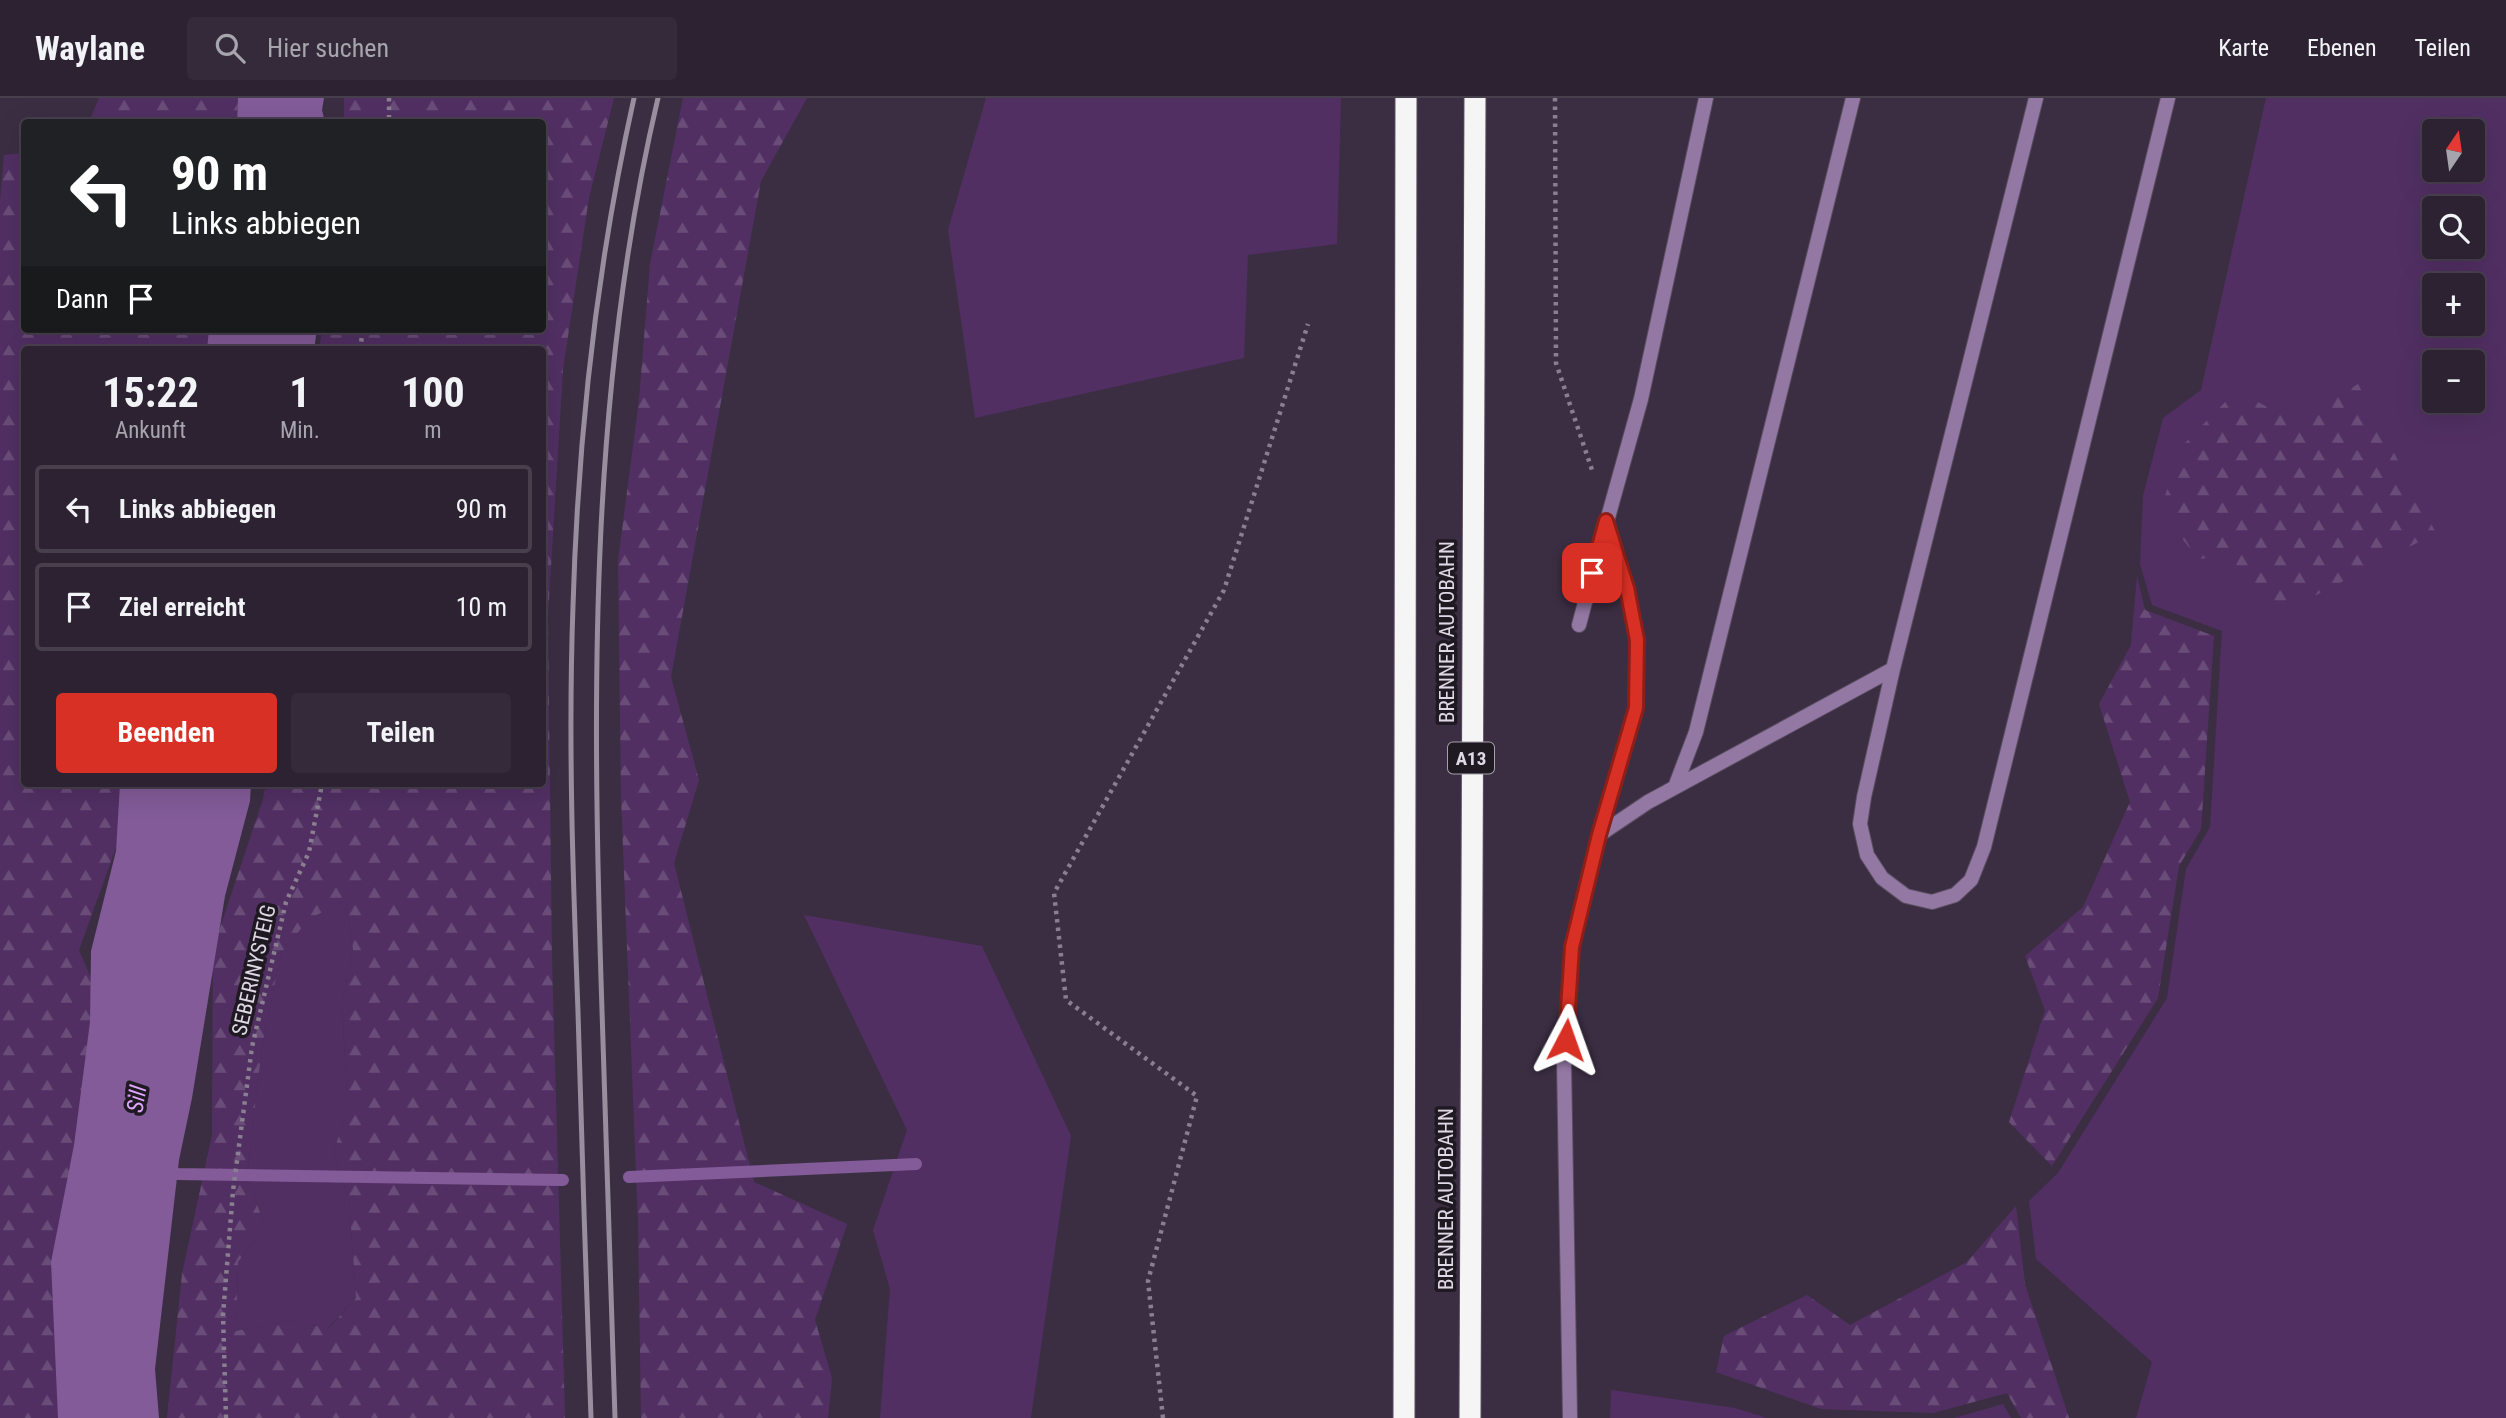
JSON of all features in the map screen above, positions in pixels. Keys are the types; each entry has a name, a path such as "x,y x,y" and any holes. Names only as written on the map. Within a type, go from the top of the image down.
{"highway":[{"name":"BRENNER AUTOBAHN","path":"1404,1418 1406,98"},
{"name":"BRENNER AUTOBAHN","path":"1470,1418 1475,98"}],"lane":[{"path":"1578,625 1641,398 1706,98"},
{"path":"1675,787 1696,732 1853,98"},
{"path":"2035,98 1893,669 1860,824 1867,855 1882,878 1906,896 1932,902 1955,895 1971,880 1984,847 2168,98"},
{"path":"1570,1418 1564,1063 1572,947 1599,835 1636,708 1637,640 1627,588 1606,521"},
{"path":"1599,835 1647,802 1893,669"}],"path":[{"path":"389,98 389,119"},
{"path":"1555,98 1556,363 1592,472"},
{"path":"1163,1418 1148,1281 1197,1096 1066,1000 1054,893 1224,590 1308,324"},
{"name":"SEBERINYSTEIG","path":"226,1418 223,1315 233,1191 252,1047 286,902 309,852 321,787"}],"green space":[{"path":"99,98 238,98 237,119 90,119"},
{"path":"344,98 614,98 589,198 563,369 548,617 552,960 565,1418 167,1418 182,1274 212,1135 213,949 265,787 546,787 546,346 320,346 321,333 546,333 546,119 344,119","holes":["346,900 353,949 342,1004 348,1111 333,1152 349,1198 356,1298 329,1328 285,1321 236,1331 238,1262 265,1227 247,1176 262,1047 281,953 309,919"]},
{"path":"683,98 807,98 761,181 671,677 699,780 674,863 754,1182 847,1224 815,1320 832,1378 828,1418 641,1418 638,1222 621,798 618,561 639,400 650,264"},
{"path":"986,98 1341,98 1337,244 1248,255 1244,358 975,418 948,230"},
{"path":"2266,98 2506,98 2506,1418 2136,1418 2152,1362 2036,1259 2029,1201 2058,1173 2167,998 2186,869 2210,827 2222,631 2152,605 2140,564 2143,496 2163,418 2201,390"},
{"path":"21,153 21,333 229,333 228,346 21,346 21,787 138,787 79,950 106,1013 65,1418 0,1418 0,201 4,155"},
{"path":"2358,384 2436,533 2270,619 2231,556 2198,559 2160,510 2183,445 2236,391 2297,422"},
{"path":"2137,576 2145,610 2214,636 2201,829 2179,866 2158,998 2052,1166 2009,1122 2045,1010 2025,956 2083,907 2130,802 2099,704 2131,645"},
{"path":"346,900 353,949 342,1004 348,1111 333,1152 349,1198 356,1298 328,1328 285,1321 236,1331 238,1262 265,1227 247,1176 262,1047 281,953 308,919"},
{"path":"804,915 982,946 1071,1136 1031,1418 880,1418 890,1289 873,1230 907,1130"},
{"path":"2016,1206 2025,1284 2069,1418 2021,1418 2007,1393 1933,1413 1821,1409 1716,1372 1724,1336 1807,1295 1850,1325 1967,1262"},
{"path":"1611,1390 1735,1408 1767,1418 1610,1418"},
{"path":"2003,1404 2011,1418 1954,1418"}],"water":[{"path":"238,98 324,98 322,110 324,119 237,119"},
{"path":"209,333 316,333 315,346 207,346"},
{"name":"Sill","path":"120,787 251,787 250,801 225,896 192,1098 179,1160 155,1369 159,1418 58,1418 51,1262 74,1145 90,1022 91,951 116,851"}],"waterway":[{"path":"629,1177 916,1164"},
{"path":"163,1166 177,1174 563,1180"}],"railway":[{"path":"591,1418 574,911 571,707 573,606 579,478 592,350 610,224 634,98"},
{"path":"615,1418 598,868 597,647 608,426 619,316 636,207 658,98"}],"route":[{"path":"1566,1040 1572,947 1599,835 1636,708 1637,640 1627,588 1606,521 1592,573"}]}
